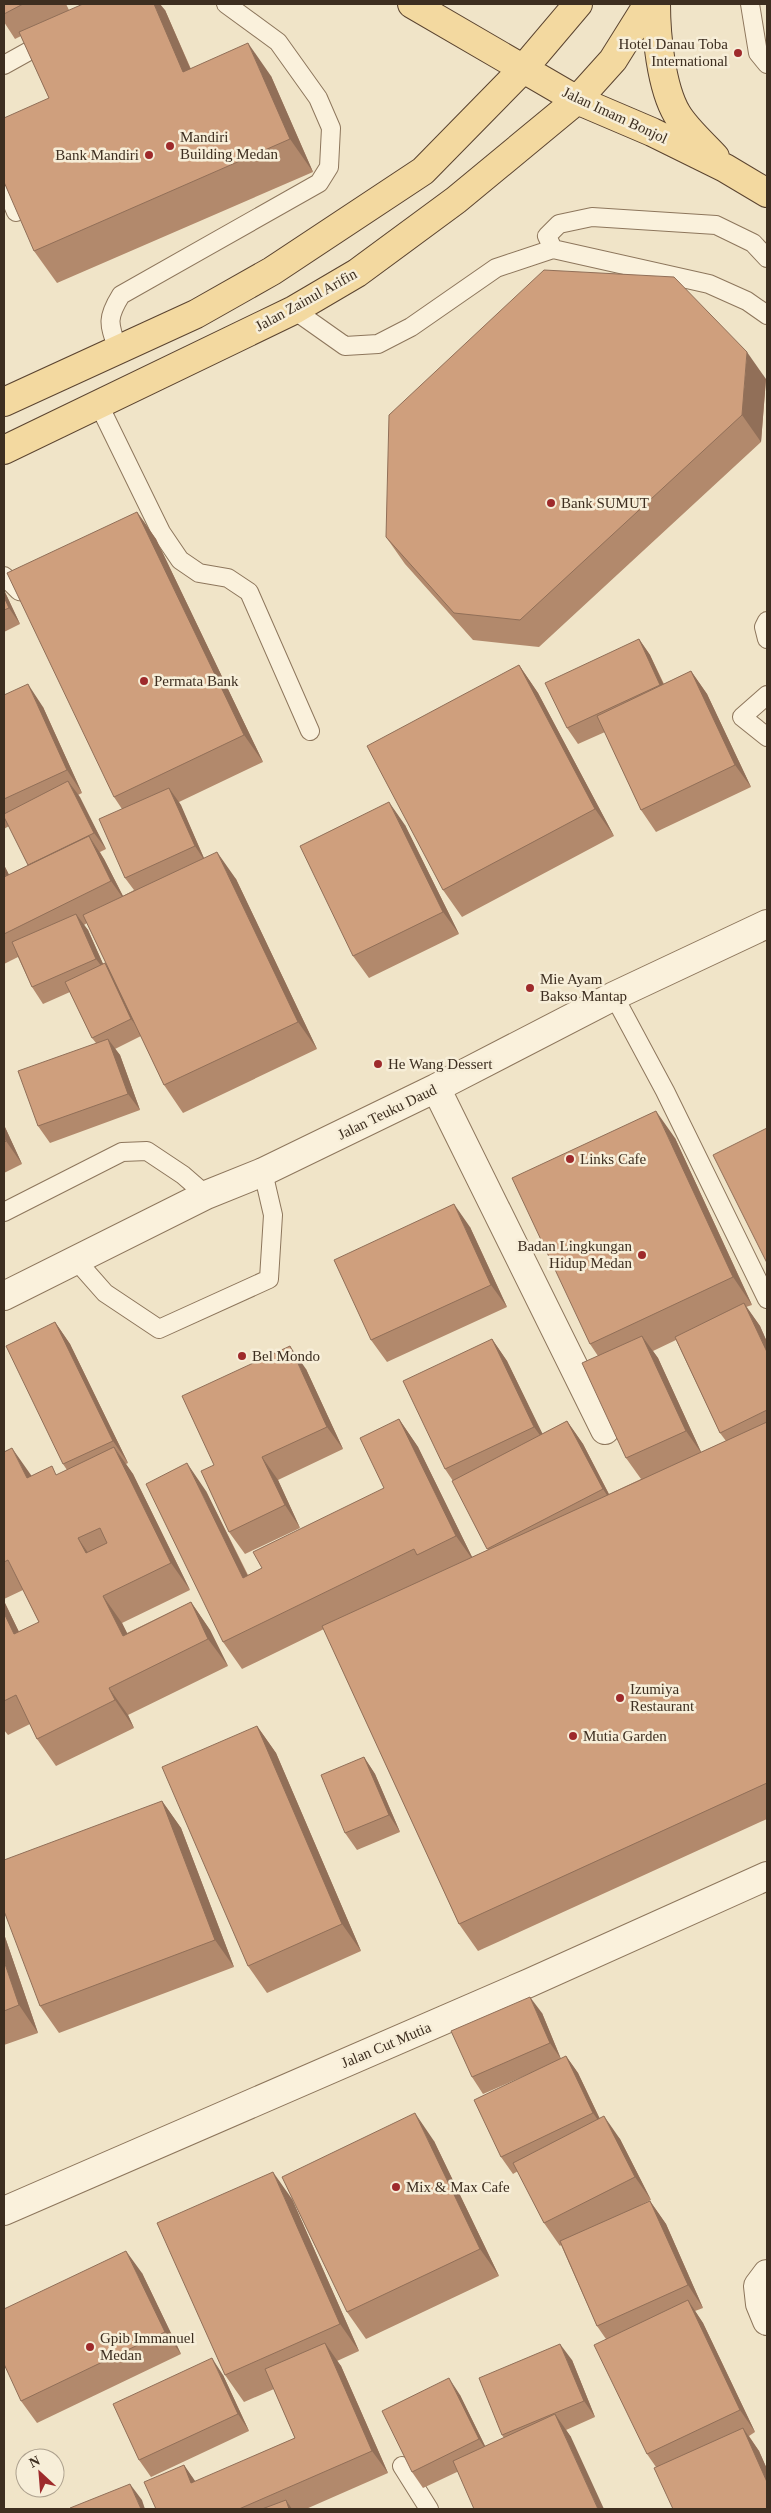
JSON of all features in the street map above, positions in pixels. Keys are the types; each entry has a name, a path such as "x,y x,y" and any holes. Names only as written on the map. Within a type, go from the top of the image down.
{"main road":[{"name":"Jalan Imam Bonjol","path":"412,4 577,100 652,132 725,168 767,193"},
{"path":"4,402 196,314 272,271 422,172 523,69 578,4"},
{"name":"Jalan Zainul Arifin","path":"4,450 294,310 357,273 456,200 577,100 613,60 648,4"},
{"path":"656,4 656,32 664,73 677,114 725,168"}],"street":[{"name":"Jalan Teuku Daud","path":"4,1296 206,1195 263,1172 436,1088 614,996 767,924"},
{"path":"436,1088 605,1430"},
{"name":"Jalan Cut Mutia","path":"4,2211 529,1983 767,1876"},
{"path":"767,2274 758,2286 760,2304 767,2321"}],"lane":[{"path":"118,350 109,324 110,311 121,296 319,183 329,167 330,128 318,98 278,42 226,4"},
{"path":"750,4 758,54 767,64"},
{"path":"4,66 62,32"},
{"path":"4,183 16,212"},
{"path":"553,249 547,236 559,224 592,217 716,225 753,243 767,258"},
{"path":"294,310 345,346 378,344 411,327 496,268 553,249 708,284 747,301 767,315"},
{"path":"98,404 161,532 180,560 199,573 228,578 250,592 310,731"},
{"path":"143,540 161,532"},
{"path":"4,576 19,591 30,594 47,586"},
{"path":"767,621 764,627 767,639"},
{"path":"767,694 742,717 767,737"},
{"path":"614,996 665,1091 767,1299"},
{"path":"4,1212 122,1152 147,1151 183,1175 206,1195"},
{"path":"75,1259 105,1293 159,1329 269,1279 273,1215 263,1172"},
{"path":"402,2466 429,2509"}],"building":[{"path":"4,4 23,4 4,14"},
{"name":"Mandiri Building Medan","path":"83,4 154,4 183,72 248,43 290,139 34,251 4,182 4,118 49,98 19,32"},
{"name":"Bank SUMUT","path":"544,270 674,277 747,352 742,415 520,620 454,613 386,537 389,415"},
{"name":"Permata Bank","path":"137,512 244,735 114,797 7,573"},
{"path":"4,597 9,608 4,610"},
{"path":"639,639 660,685 567,728 545,683"},
{"path":"519,665 595,809 443,890 367,746"},
{"path":"691,671 735,765 641,810 597,716"},
{"path":"28,684 67,770 4,799 4,695"},
{"path":"68,781 94,833 28,865 4,814"},
{"path":"169,788 195,846 125,878 99,819"},
{"path":"389,802 443,912 353,956 300,846"},
{"path":"89,836 111,881 4,934 4,877"},
{"path":"217,852 298,1022 164,1085 83,915"},
{"path":"76,914 96,959 32,987 12,942"},
{"path":"105,963 131,1019 92,1038 65,982"},
{"path":"108,1039 128,1094 38,1126 18,1071"},
{"name":"Badan Lingkungan Hidup Medan","path":"656,1111 733,1277 590,1344 512,1178"},
{"path":"767,1128 767,1263 713,1155"},
{"path":"454,1204 491,1285 371,1340 334,1260"},
{"path":"744,1303 767,1352 767,1410 720,1433 675,1337"},
{"path":"55,1322 113,1441 63,1464 6,1346"},
{"path":"642,1336 686,1431 626,1458 582,1363"},
{"path":"492,1339 534,1427 445,1469 403,1381"},
{"path":"290,1346 327,1427 262,1457 285,1505 229,1532 201,1471 214,1465 182,1396"},
{"path":"399,1419 456,1536 417,1555 414,1549 223,1642 146,1484 187,1463 243,1578 262,1568 253,1552 384,1488 360,1438"},
{"path":"567,1421 603,1489 487,1549 452,1481"},
{"name":"Mutia Garden","path":"767,1422 767,1783 459,1924 322,1626"},
{"path":"114,1447 171,1563 103,1596 123,1636 191,1602 208,1639 109,1688 115,1700 37,1739 16,1695 4,1701 4,1613 14,1634 39,1622 8,1560 4,1562 4,1452 12,1448 27,1478 52,1466 56,1475","holes":["100,1528 107,1543 86,1553 78,1538"]},
{"path":"257,1726 342,1924 248,1966 162,1767"},
{"path":"364,1757 389,1815 345,1833 321,1775"},
{"path":"162,1801 215,1940 40,2006 4,1911 4,1860"},
{"path":"4,1961 19,2005 4,2011"},
{"path":"530,1997 550,2043 472,2077 451,2031"},
{"path":"566,2056 593,2113 501,2157 474,2100"},
{"path":"415,2113 480,2249 347,2312 282,2177"},
{"path":"604,2116 635,2177 544,2223 513,2163"},
{"path":"273,2172 340,2324 225,2375 157,2223"},
{"path":"650,2201 688,2285 597,2326 560,2241"},
{"name":"Gpib Immanuel Medan","path":"126,2251 165,2332 21,2401 4,2364 4,2309"},
{"path":"688,2300 740,2410 647,2454 594,2345"},
{"path":"325,2343 372,2451 239,2509 156,2509 144,2482 184,2465 191,2483 295,2438 265,2369"},
{"path":"560,2344 584,2401 502,2435 479,2378"},
{"path":"212,2358 238,2414 139,2460 113,2404"},
{"path":"449,2378 479,2439 412,2472 382,2411"},
{"path":"555,2414 598,2509 474,2509 453,2461"},
{"path":"743,2428 767,2482 767,2509 673,2509 654,2468"},
{"path":"130,2484 141,2509 70,2509 70,2508"},
{"path":"286,2500 289,2509 262,2509"}],"place":[{"name":"Hotel Danau Toba International","path":"738,53"},
{"name":"Mandiri Building Medan","path":"170,146"},
{"name":"Bank Mandiri","path":"149,155"},
{"name":"Bank SUMUT","path":"551,503"},
{"name":"Permata Bank","path":"144,681"},
{"name":"Mie Ayam Bakso Mantap","path":"530,988"},
{"name":"He Wang Dessert","path":"378,1064"},
{"name":"Links Cafe","path":"570,1159"},
{"name":"Badan Lingkungan Hidup Medan","path":"642,1255"},
{"name":"Bel Mondo","path":"242,1356"},
{"name":"Izumiya Restaurant","path":"620,1698"},
{"name":"Mutia Garden","path":"573,1736"},
{"name":"Mix & Max Cafe","path":"396,2187"},
{"name":"Gpib Immanuel Medan","path":"90,2347"}]}
